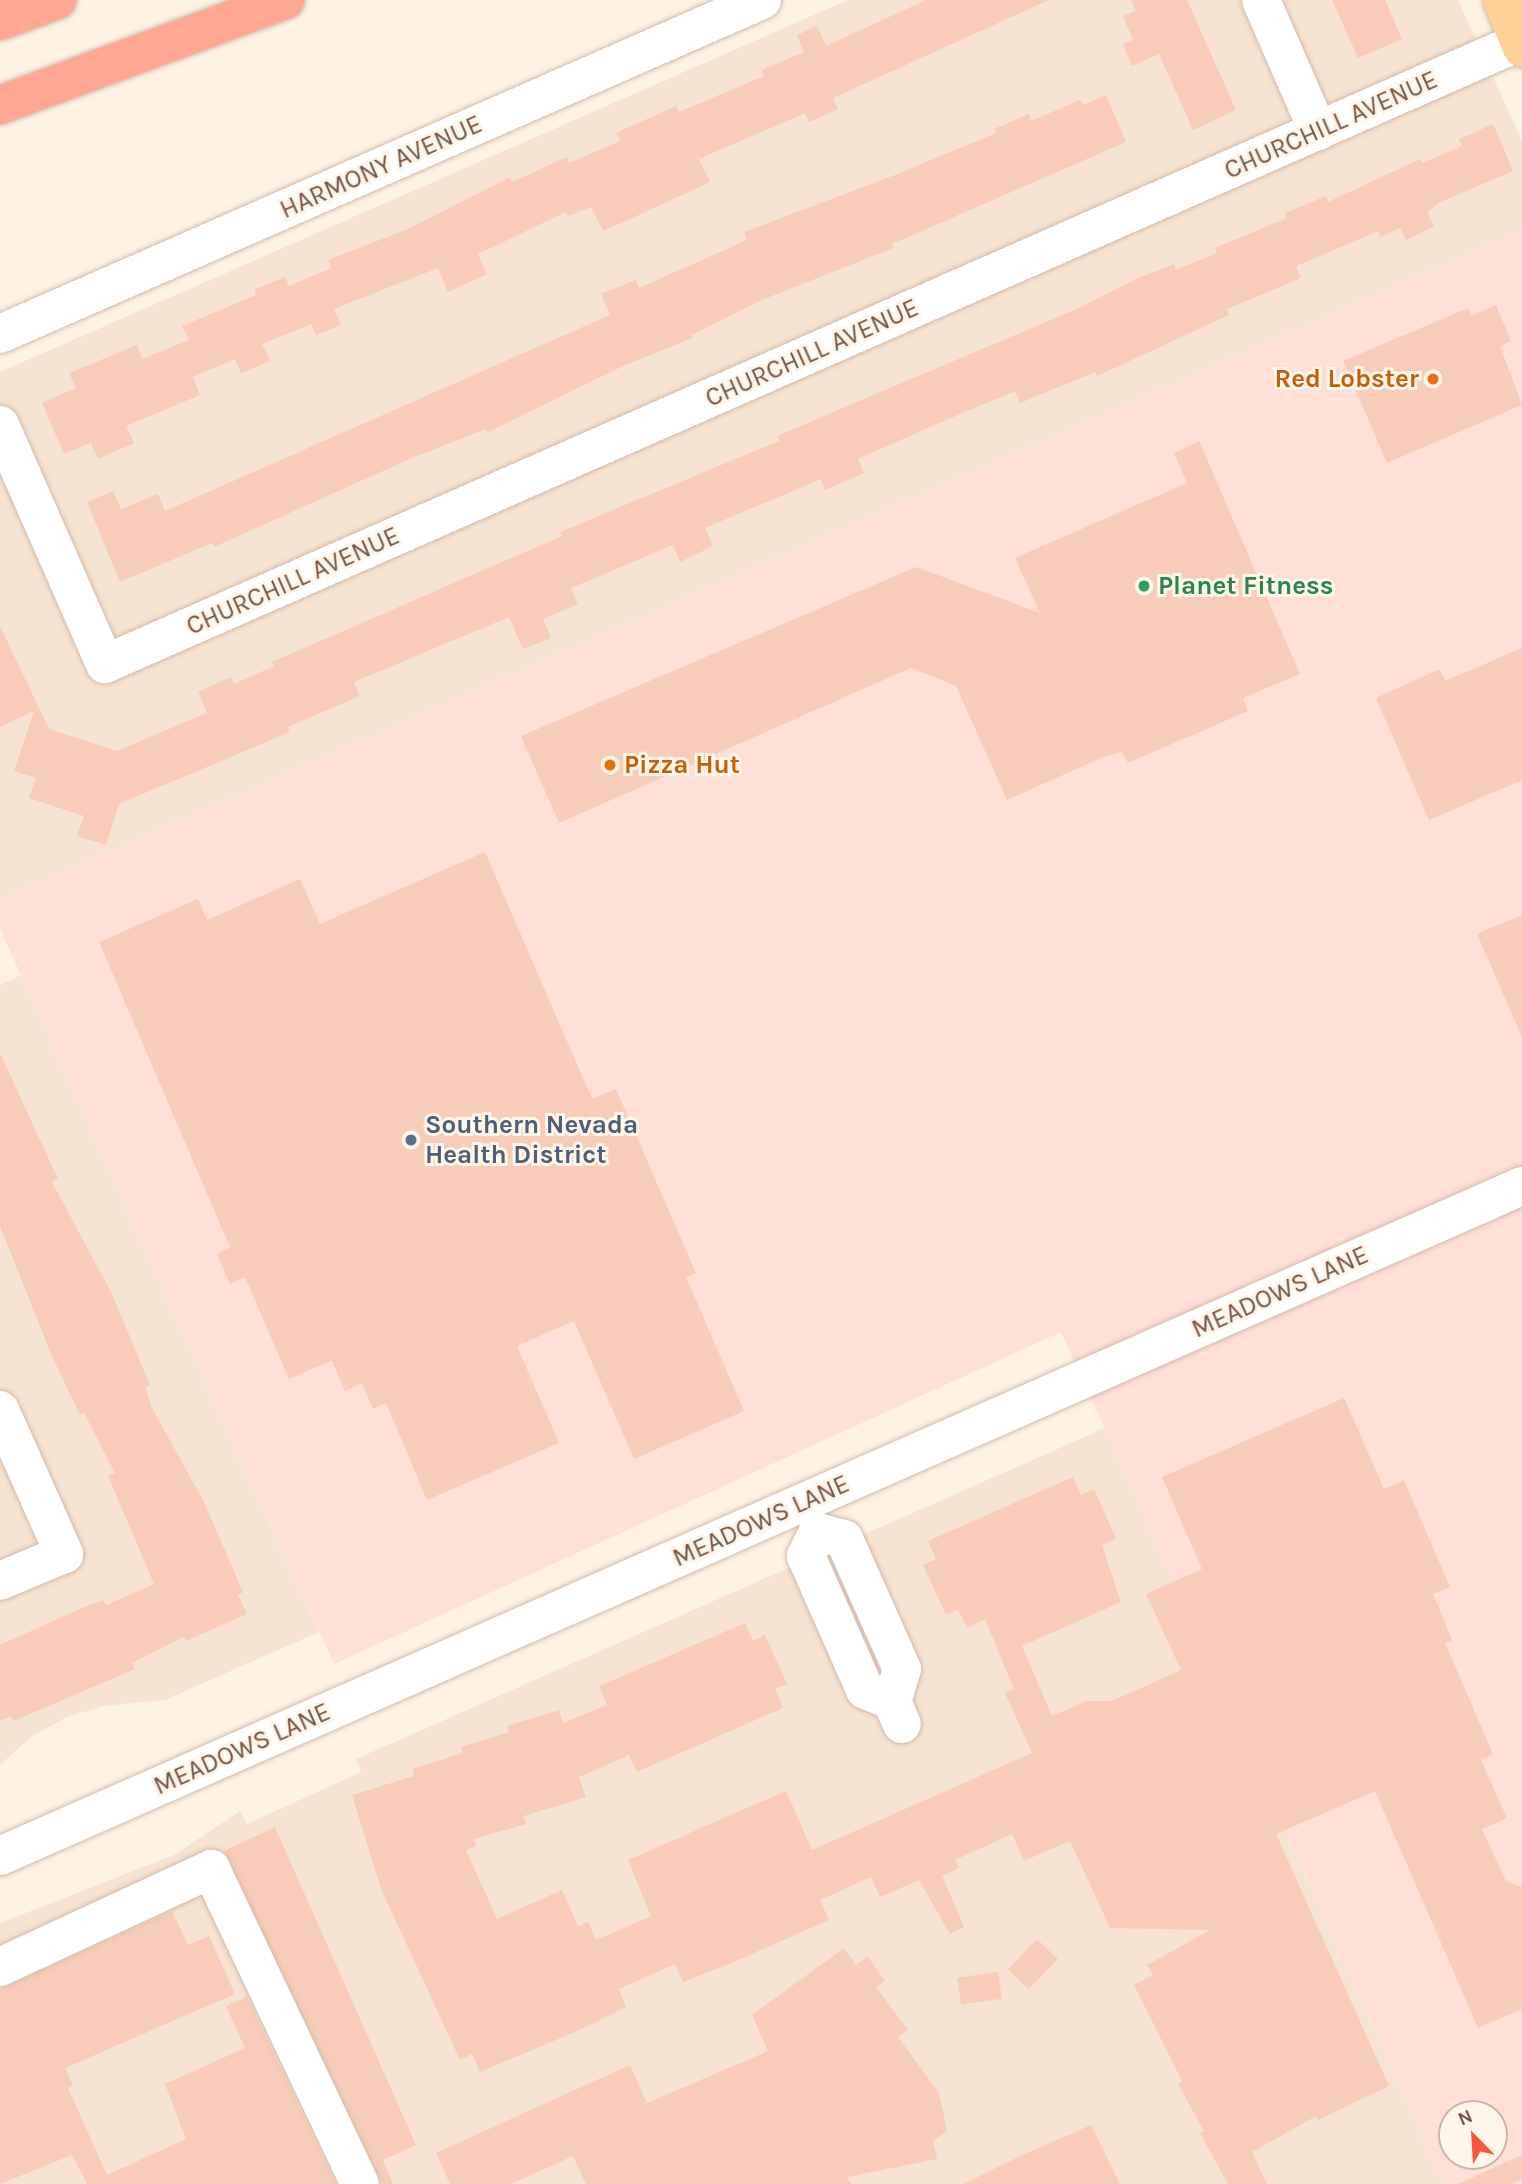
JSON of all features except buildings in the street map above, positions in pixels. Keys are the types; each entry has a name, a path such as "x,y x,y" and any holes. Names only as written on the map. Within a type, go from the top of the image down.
{"highway":[{"path":"0,21 57,0"},
{"path":"0,105 270,6 303,0"}],"main road":[{"path":"1502,0 1521,44"}],"street":[{"name":"HARMONY AVENUE","path":"0,334 762,0"},
{"path":"1261,0 1318,131"},
{"name":"CHURCHILL AVENUE","path":"0,425 105,664 1521,44"},
{"name":"MEADOWS LANE","path":"0,1856 811,1517 1522,1186"},
{"path":"0,1410 64,1554 0,1581"},
{"path":"811,1517 844,1539 902,1670 897,1712"},
{"path":"0,1967 211,1869 360,2184"}],"shaded area":[{"path":"848,0 1458,0 1522,141 1522,231 0,900 0,372"},
{"path":"1522,231 1522,2184 1444,2184 1061,1332 334,1664 0,929 0,900"},
{"path":"21,975 319,1632 165,1700 104,1706 67,1717 31,1737 0,1765 0,985"},
{"path":"1105,1428 1444,2184 0,2184 0,1923 174,1855 240,1811 247,1824 361,1772 356,1759"}],"place":[{"name":"Red Lobster","path":"1433,379"},
{"name":"Planet Fitness","path":"1144,586"},
{"name":"Pizza Hut","path":"610,765"},
{"name":"Southern Nevada Health District","path":"411,1140"}]}
